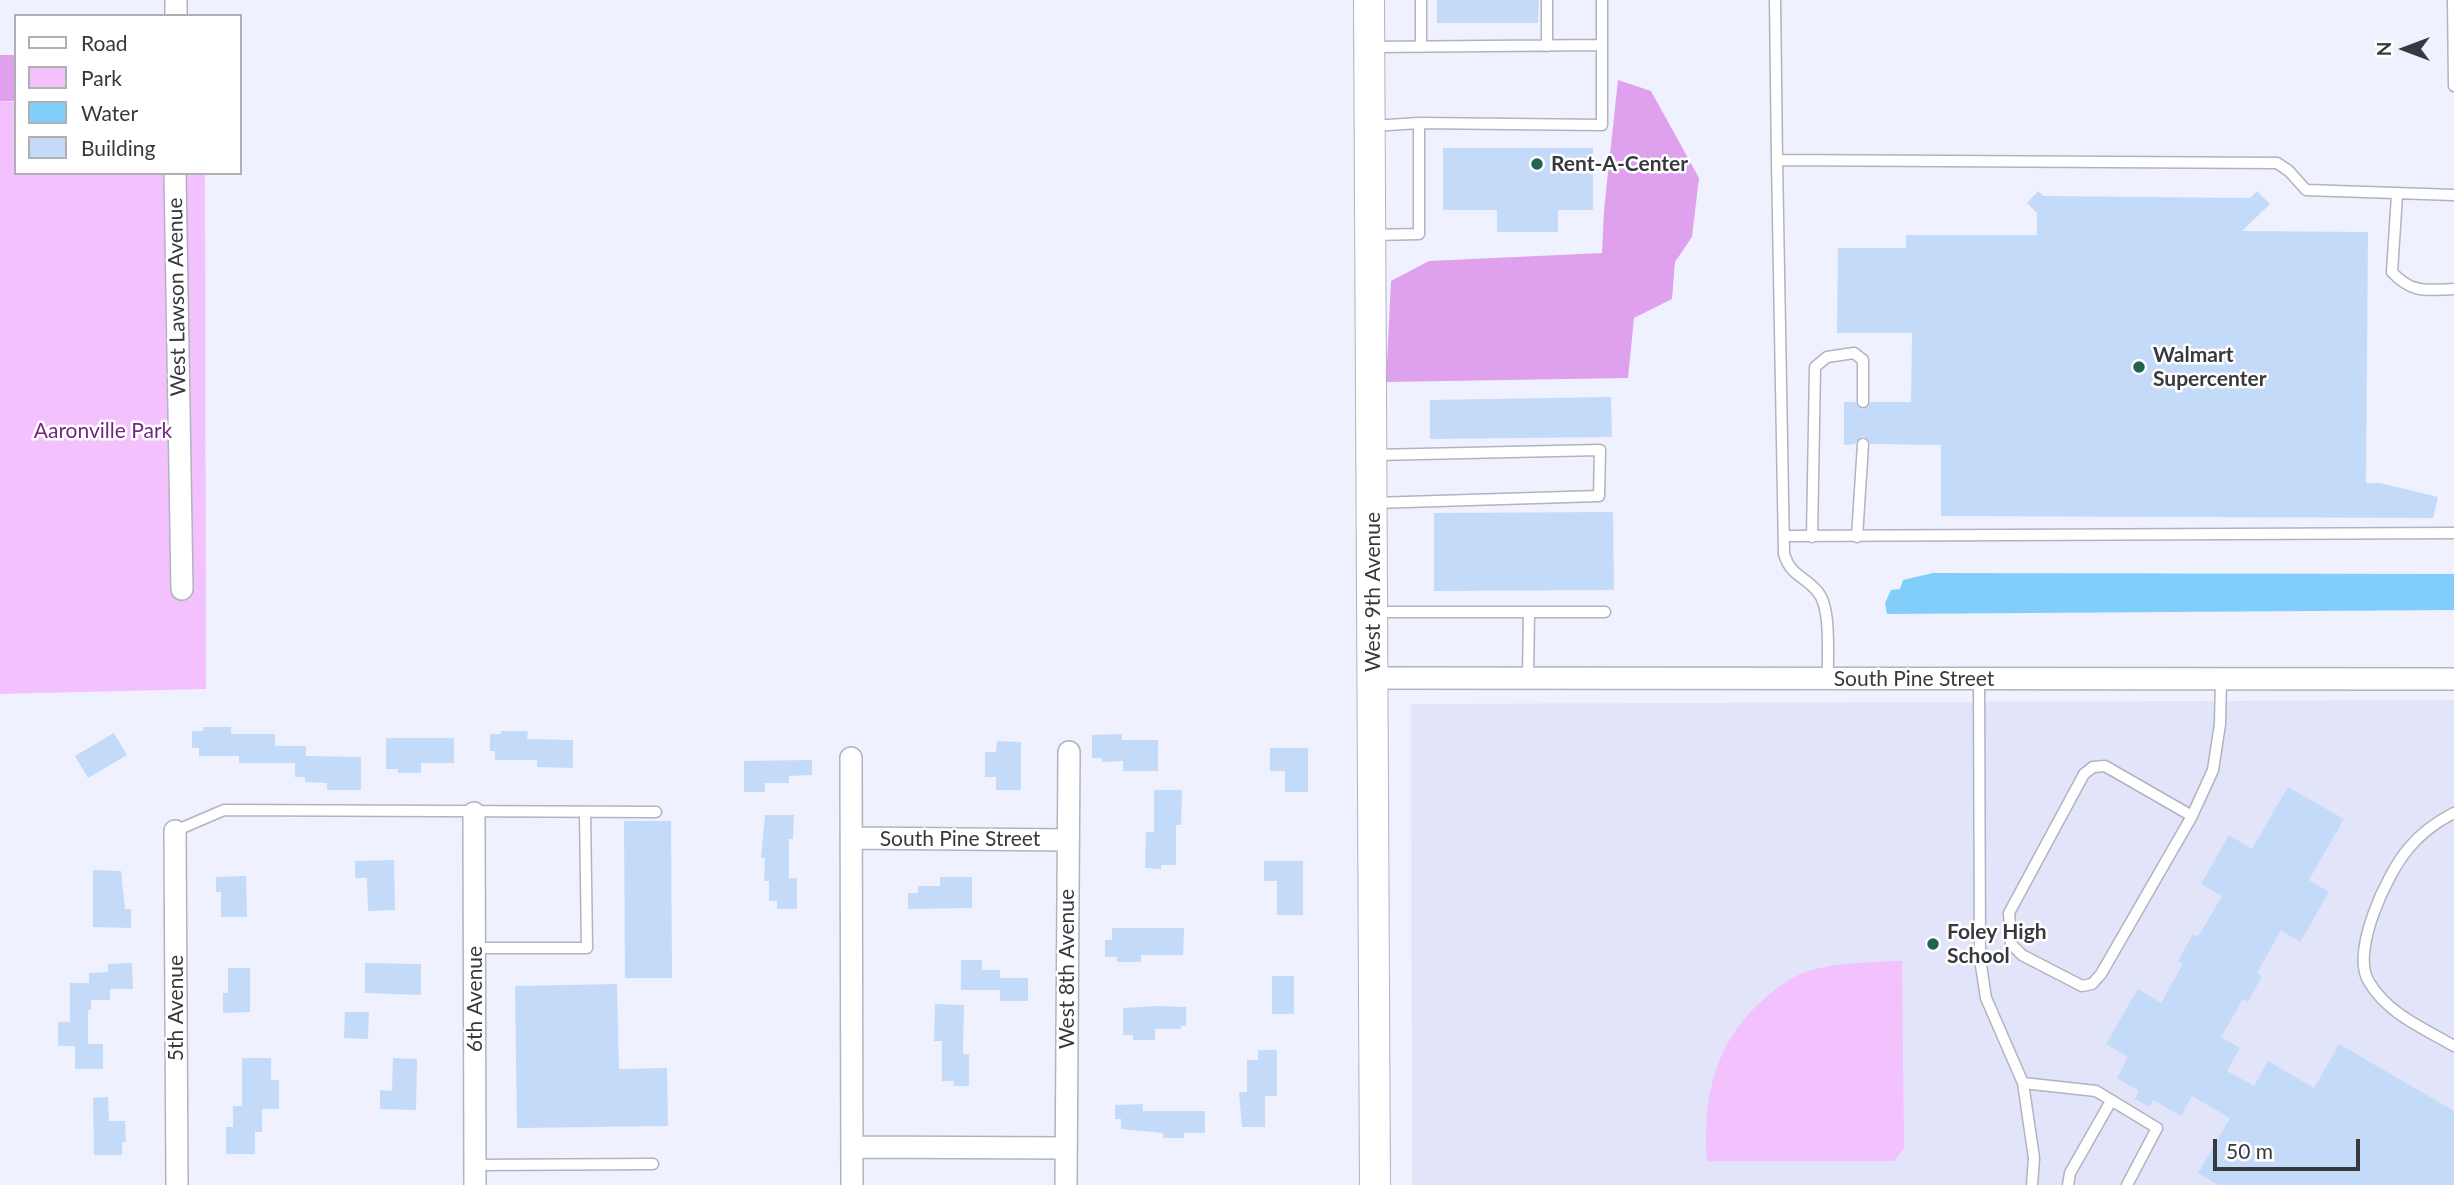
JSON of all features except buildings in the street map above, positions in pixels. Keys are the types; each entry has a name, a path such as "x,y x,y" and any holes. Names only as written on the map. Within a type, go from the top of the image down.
{"street":[{"name":"West 9th Avenue","path":"1368,0 1375,1185"},
{"name":"West Lawson Avenue","path":"176,175 182,589"},
{"name":"South Pine Street","path":"1373,678 2454,680"},
{"name":"West 8th Avenue","path":"1066,1185 1069,752"},
{"path":"851,758 852,1185"},
{"name":"6th Avenue","path":"474,813 475,1175"},
{"name":"5th Avenue","path":"175,831 177,1185"},
{"name":"South Pine Street","path":"852,838 1067,840"},
{"path":"853,1147 1066,1148"}],"lane":[{"path":"1421,0 1421,47"},
{"path":"1547,0 1547,46"},
{"path":"1370,126 1419,123 1602,125 1602,0"},
{"path":"1775,0 1784,554 1789,569 1818,592 1825,606 1828,679"},
{"path":"2453,0 2454,86"},
{"path":"1369,47 1602,46"},
{"path":"1370,235 1419,234 1419,123"},
{"path":"1777,160 2277,163 2289,171 2306,190 2454,195"},
{"path":"2398,195 2392,272 2403,284 2418,290 2454,289"},
{"path":"1812,537 1815,367 1827,356 1854,352 1863,360 1863,402"},
{"path":"1857,537 1863,444"},
{"path":"1371,455 1600,450 1599,496 1373,503"},
{"path":"1784,536 2454,533"},
{"path":"1372,612 1605,612"},
{"path":"1528,678 1529,612"},
{"path":"1979,679 1980,959 1986,999 2023,1083 2034,1158 2032,1185"},
{"path":"2192,816 2105,766 2093,767 2084,774 2009,912 2011,944 2022,954 2082,986 2092,984 2101,974 2192,816 2213,770 2220,724 2221,679"},
{"path":"175,831 224,810 656,812"},
{"path":"475,948 587,948 585,812"},
{"path":"2454,813 2423,833 2395,868 2380,898 2363,951 2367,980 2383,1001 2401,1016 2454,1046"},
{"path":"2023,1083 2096,1091 2157,1128 2127,1185"},
{"path":"2068,1185 2070,1173 2111,1101"},
{"path":"475,1175 653,1164"}],"shaded area":[{"path":"0,55 14,55 14,101 0,101"},
{"path":"1618,80 1651,91 1699,178 1692,237 1675,262 1672,299 1634,318 1628,378 1386,382 1391,281 1429,261 1602,253"},
{"name":"Foley High School","path":"2454,700 2454,1185 1412,1185 1411,704"}],"green space":[{"name":"Aaronville Park","path":"0,101 14,102 14,175 205,175 206,689 0,694"},
{"path":"1902,961 1904,1148 1894,1161 1707,1161 1707,1113 1716,1069 1725,1048 1752,1011 1779,987 1806,972 1845,964"}],"water":[{"path":"1933,573 2454,574 2454,610 1887,614 1885,603 1891,590 1900,589 1903,580"}],"place":[{"name":"Rent-A-Center","path":"1537,164"},
{"name":"Walmart Supercenter","path":"2139,367"},
{"name":"Foley High School","path":"1933,944"}]}
